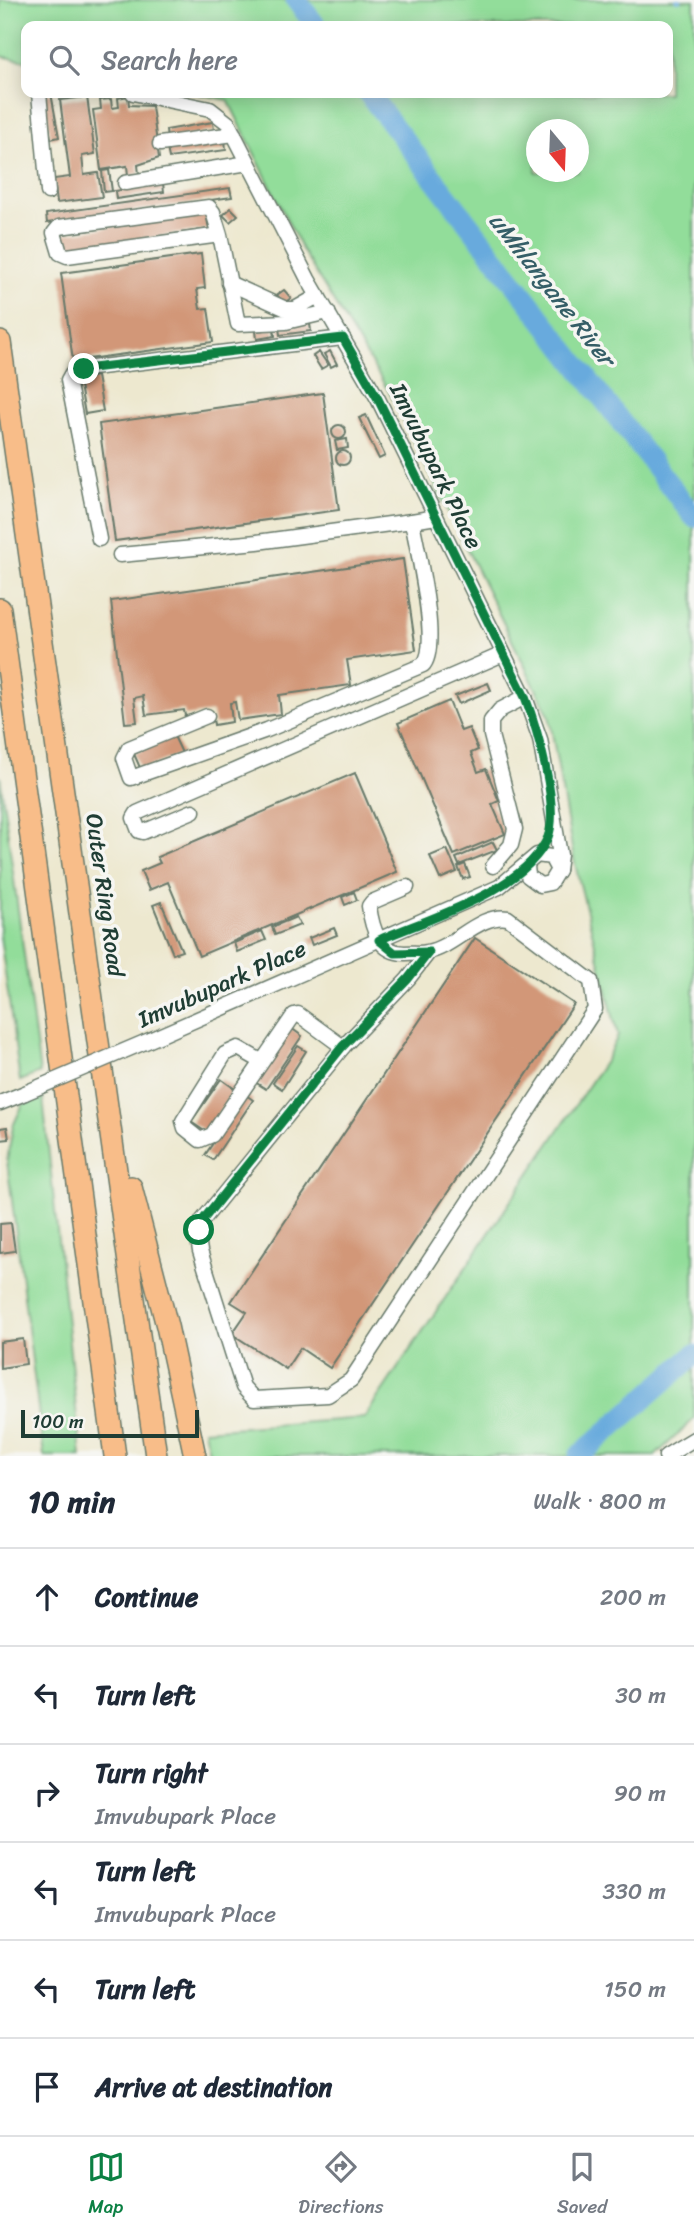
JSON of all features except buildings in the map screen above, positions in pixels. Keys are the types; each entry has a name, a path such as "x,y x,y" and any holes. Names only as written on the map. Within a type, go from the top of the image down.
{"highway":[{"name":"Outer Ring Road","path":"0,342 156,1456"},
{"path":"0,608 115,1456"},
{"path":"107,1101 167,1326 195,1456"},
{"path":"100,1456 107,1406"}],"lane":[{"path":"39,98 48,192"},
{"name":"Imvubupark Place","path":"157,98 210,109 222,117 234,134 318,296 378,399 525,697 540,739 552,822 560,855 558,870 550,883 499,887"},
{"path":"160,144 234,134"},
{"path":"125,183 248,163"},
{"path":"220,235 67,256 60,253 54,233 59,227 209,207 213,210 220,235 235,319 242,325 286,322 328,312"},
{"path":"229,282 286,309 295,309 318,296"},
{"path":"232,304 250,293"},
{"path":"99,539 68,380 72,373 84,369 343,338"},
{"path":"120,555 257,542 436,517"},
{"path":"207,716 129,748 124,758 131,778 290,721 423,665 430,655 412,521"},
{"path":"193,811 143,832 139,831 134,818 137,813 503,654"},
{"path":"492,866 511,845 515,829 491,735 491,722 500,710 525,697"},
{"name":"Imvubupark Place","path":"0,1103 499,887 532,861 548,836 552,822"},
{"path":"536,883 528,876 532,861 551,857 558,870"},
{"path":"407,887 370,904 379,940 395,953 429,952"},
{"path":"493,918 508,918 591,981 595,1009 351,1380 328,1395 254,1398 243,1387 200,1251 199,1230 202,1221 342,1047 408,979 429,952 493,918"},
{"path":"261,1061 238,1048 225,1054 183,1121 185,1128 200,1140 212,1135 296,1014 342,1047"},
{"path":"666,1456 694,1438"}],"green space":[{"path":"0,0 694,0 694,1419 655,1456 210,1456 204,1430 364,1418 606,1060 618,1036 574,860 549,715 389,392 302,250 228,100 217,98 673,98 673,21 21,21 21,60 0,56"},
{"path":"0,776 40,1073 20,1081 0,936"},
{"path":"43,1098 81,1456 44,1456 7,1161 13,1126 23,1104"}],"waterway":[{"name":"uMhlangane River","path":"296,0 312,21"},
{"name":"uMhlangane River","path":"372,98 694,517"},
{"name":"uMhlangane River","path":"579,1456 694,1355"}],"route":[{"path":"84,369 343,338 378,399 525,697 540,739 548,788 552,822 543,846 527,866 499,887 379,940 395,953 429,952 408,979 342,1047 202,1221 199,1230"}]}
